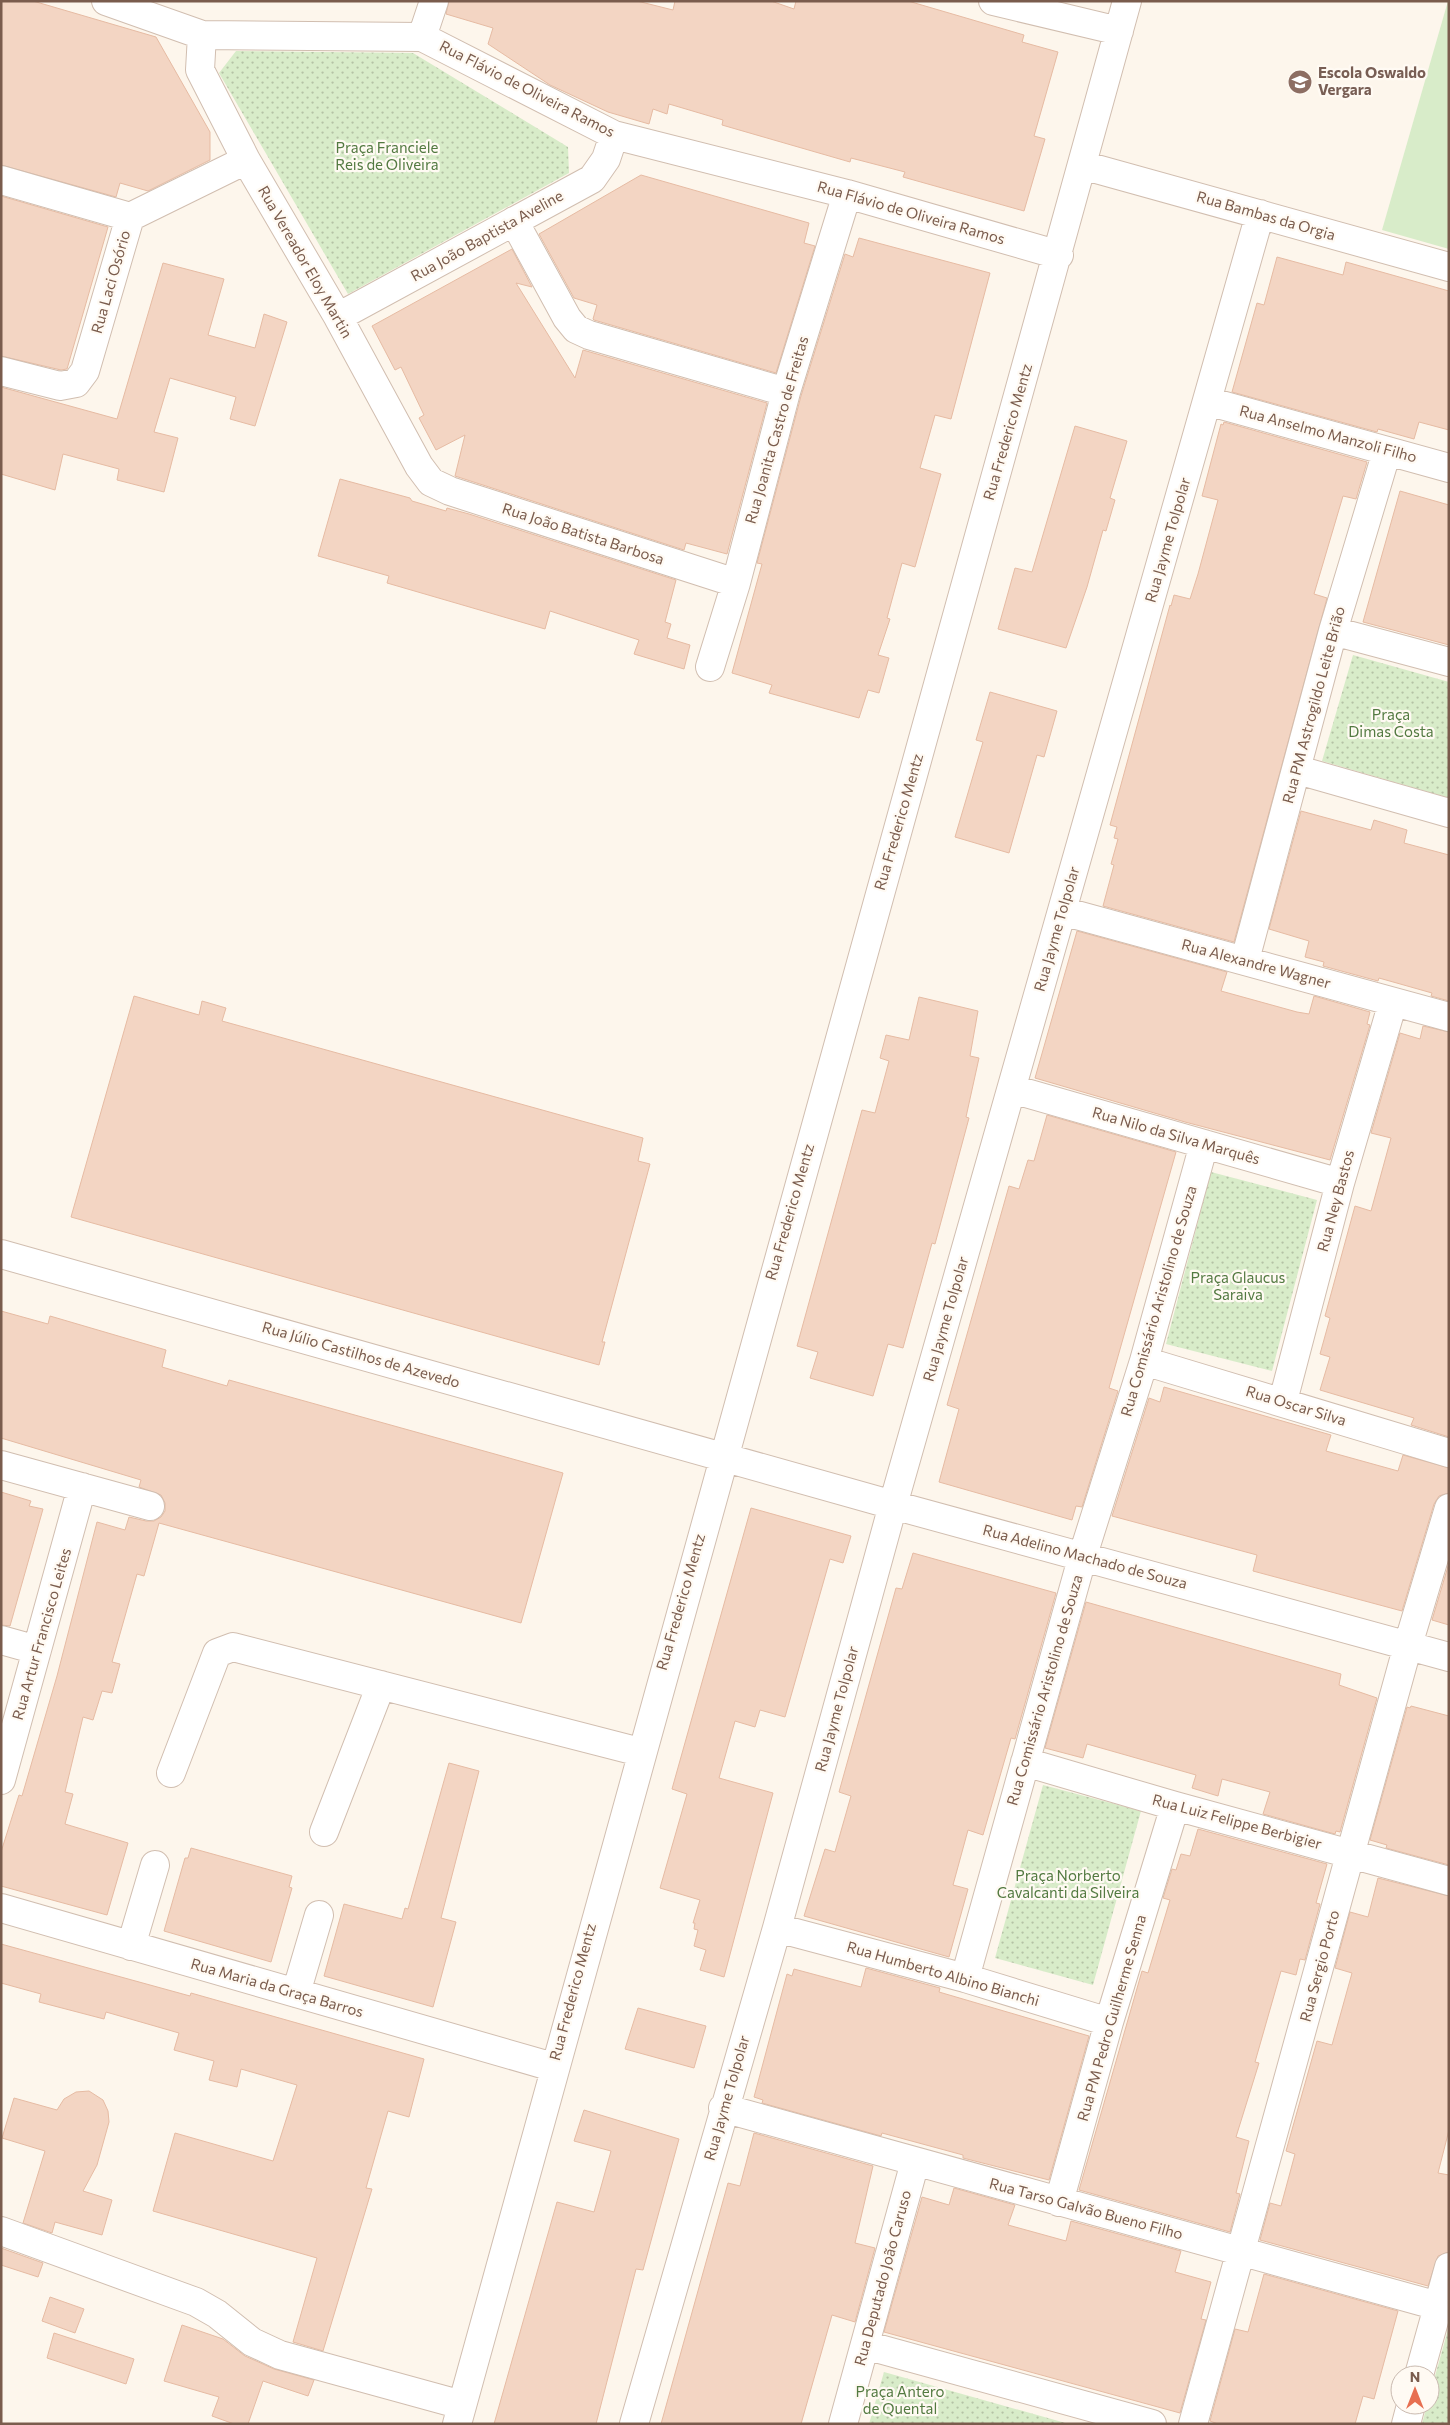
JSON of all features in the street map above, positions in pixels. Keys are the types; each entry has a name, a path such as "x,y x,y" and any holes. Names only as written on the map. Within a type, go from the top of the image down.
{"street":[{"name":"Rua Flávio de Oliveira Ramos","path":"106,1 202,35 422,37 614,134 847,194 1059,255"},
{"path":"422,37 434,1"},
{"path":"993,1 1119,31"},
{"name":"Rua Frederico Mentz","path":"459,2414 722,1456 1059,255 1128,1"},
{"name":"Rua Vereador Eloy Martin","path":"202,35 200,70 246,160 338,317 419,466 431,482"},
{"name":"Rua João Baptista Aveline","path":"338,317 592,179 606,159 614,134"},
{"name":"Rua Laci Osório","path":"1,371 60,386 76,383 85,370 130,217 246,160"},
{"name":"Rua Bambas da Orgia","path":"1082,165 1449,267"},
{"path":"1,180 130,217"},
{"name":"Rua Joanita Castro de Freitas","path":"710,667 736,583 786,392 847,194"},
{"name":"Rua Jayme Tolpolar","path":"634,2424 777,1928 893,1505 1260,214"},
{"path":"514,221 567,318 576,329 589,336 786,392"},
{"name":"Rua Anselmo Manzoli Filho","path":"1207,401 1449,468"},
{"name":"Rua PM Astrogildo Leite Brião","path":"1245,960 1298,770 1333,631 1387,451"},
{"name":"Rua João Batista Barbosa","path":"431,482 450,491 736,583"},
{"path":"1333,631 1449,662"},
{"path":"1298,770 1449,814"},
{"name":"Rua Alexandre Wagner","path":"1062,911 1449,1017"},
{"name":"Rua Ney Bastos","path":"1283,1401 1340,1183 1393,1002"},
{"name":"Rua Nilo da Silva Marquês","path":"1012,1089 1340,1183"},
{"name":"Rua Comissário Aristolino de Souza","path":"965,1978 1083,1556 1144,1361 1204,1144"},
{"name":"Rua Júlio Castilhos de Azevedo","path":"1,1254 722,1456"},
{"name":"Rua Oscar Silva","path":"1144,1361 1283,1401 1449,1453"},
{"name":"Rua Adelino Machado de Souza","path":"722,1456 893,1505 1449,1657"},
{"path":"1,1465 150,1506"},
{"name":"Rua Artur Francisco Leites","path":"1,1780 82,1487"},
{"name":"Rua Sergio Porto","path":"1193,2424 1242,2252 1350,1853 1449,1508"},
{"path":"1,1640 37,1650"},
{"path":"171,1773 217,1653 233,1646 640,1752"},
{"path":"324,1832 381,1685"},
{"name":"Rua Luiz Felippe Berbigier","path":"1025,1762 1175,1806 1449,1881"},
{"name":"Rua PM Pedro Guilherme Senna","path":"1059,2202 1109,2022 1175,1806"},
{"path":"131,1946 155,1865"},
{"name":"Rua Maria da Graça Barros","path":"1,1908 553,2067"},
{"path":"296,1993 319,1914"},
{"name":"Rua Humberto Albino Bianchi","path":"777,1928 965,1978 1109,2022"},
{"name":"Rua Tarso Galvão Bueno Filho","path":"724,2108 1443,2308"},
{"name":"Rua Deputado João Caruso","path":"843,2424 915,2162"},
{"path":"1,2231 196,2302 217,2314 252,2342 280,2355 459,2414"},
{"path":"1423,2365 1443,2308 1449,2268"},
{"path":"865,2345 1152,2424"}],"green space":[{"path":"1449,1 1449,249 1382,230"},
{"name":"Praça Franciele Reis de Oliveira","path":"236,51 413,53 568,147 569,173 348,294 219,73"},
{"name":"Praça Dimas Costa","path":"1353,655 1449,682 1449,798 1322,761"},
{"name":"Praça Glaucus Saraiva","path":"1211,1172 1317,1200 1272,1371 1166,1344"},
{"name":"Praça Norberto Cavalcanti da Silveira","path":"1043,1785 1141,1811 1093,1985 995,1958"},
{"path":"1449,2326 1449,2424 1422,2424 1424,2415 1440,2415 1440,2365 1438,2365"},
{"name":"Praça Antero de Quental","path":"884,2372 1069,2424 869,2424"}],"building":[{"path":"1,1 33,1 156,37 210,132 210,160 148,191 120,183 116,197 1,165"},
{"path":"449,1 637,1 673,10 675,1 771,1 794,9 796,1 908,1 1024,35 1022,42 1058,52 1034,136 1045,139 1024,211 903,177 905,172 851,158 850,162 722,125 723,120 669,104 667,114 653,109 649,124 608,112 550,85 488,44 493,28 446,14"},
{"path":"641,175 809,223 804,243 815,246 776,373 594,320 597,305 574,298 539,234"},
{"path":"1,196 108,227 67,369 61,370 1,356"},
{"path":"859,238 990,273 951,419 935,415 920,468 941,474 915,567 902,563 887,618 890,619 878,655 889,658 879,693 868,690 859,718 769,693 772,685 732,673 762,564 757,563 801,396 845,254 853,257"},
{"path":"512,249 532,287 516,283 575,378 583,350 767,403 727,554 686,543 684,550 455,476 465,435 436,450 419,418 424,415 401,367 395,370 372,326"},
{"path":"1277,257 1343,275 1346,262 1449,291 1449,430 1419,422 1414,439 1378,429 1377,432 1232,392 1257,303 1264,305"},
{"path":"163,263 224,279 208,335 255,348 264,314 287,322 255,426 230,419 236,397 170,378 154,432 178,438 164,492 117,480 119,469 63,454 55,490 1,474 1,387 117,419"},
{"path":"1224,422 1367,462 1356,499 1343,496 1314,594 1327,598 1234,942 1103,906 1114,865 1111,864 1118,839 1114,838 1117,827 1110,825 1170,605 1174,595 1190,599 1218,500 1202,496 1221,424 1223,425"},
{"path":"1075,426 1127,441 1110,498 1115,500 1106,531 1103,530 1087,587 1066,648 998,629 1015,568 1032,572"},
{"path":"340,479 410,498 412,501 446,511 447,508 469,514 676,580 665,622 671,624 667,638 690,645 684,669 634,654 639,640 550,611 545,629 387,583 389,576 318,556"},
{"path":"1400,491 1449,505 1449,645 1363,622"},
{"path":"990,692 1057,711 1044,757 1037,755 1009,853 955,837 983,742 976,740"},
{"path":"1301,811 1371,830 1374,820 1407,830 1404,843 1449,855 1449,1001 1431,996 1432,993 1379,978 1378,981 1323,966 1324,962 1305,957 1309,941 1269,929"},
{"path":"1077,931 1227,972 1221,991 1309,1014 1314,996 1370,1012 1367,1024 1370,1025 1330,1160 1185,1122 1035,1078"},
{"path":"134,996 199,1015 202,1001 226,1008 222,1021 643,1138 638,1161 650,1164 602,1342 605,1342 599,1365 71,1217"},
{"path":"919,997 978,1011 970,1056 979,1058 966,1117 969,1118 935,1244 932,1243 903,1348 888,1344 873,1396 810,1378 818,1352 797,1346 862,1110 875,1113 889,1061 880,1058 886,1035 909,1040"},
{"path":"1423,1026 1449,1032 1449,1437 1411,1425 1414,1418 1320,1390 1330,1357 1320,1354 1330,1318 1325,1316 1355,1206 1371,1211 1391,1138 1371,1133 1400,1033 1420,1039"},
{"path":"1047,1115 1176,1152 1109,1388 1118,1391 1082,1507 1076,1506 1072,1520 939,1482 959,1409 947,1405 1009,1186 1019,1189 1028,1160 1034,1161"},
{"path":"1,1311 48,1324 50,1316 166,1350 162,1367 227,1386 229,1380 563,1473 521,1623 159,1523 144,1576 137,1574 112,1662 120,1664 112,1693 102,1691 93,1720 83,1717 65,1792 73,1794 65,1824 128,1843 107,1915 1,1886 1,1852 19,1795 22,1796 57,1676 97,1522 125,1530 129,1517 154,1521 161,1517 165,1511 165,1503 161,1495 139,1487 141,1480 1,1438"},
{"path":"1164,1387 1331,1435 1326,1451 1398,1471 1403,1455 1449,1468 1449,1493 1439,1496 1434,1504 1402,1611 1253,1571 1257,1555 1112,1516 1149,1398 1160,1402"},
{"path":"1,1492 31,1501 29,1506 43,1509 10,1626 1,1625"},
{"path":"751,1508 851,1536 843,1563 830,1559 785,1717 760,1710 755,1727 735,1721 719,1778 773,1793 724,1977 700,1970 706,1950 694,1946 698,1930 694,1929 695,1923 693,1923 700,1900 660,1888 687,1794 672,1789"},
{"path":"913,1553 1056,1593 1015,1739 1011,1738 983,1835 968,1830 953,1885 968,1889 949,1957 804,1916 825,1849 835,1852 851,1796 839,1792 896,1588 902,1589"},
{"path":"1449,1563 1449,1625 1432,1620"},
{"path":"1086,1602 1341,1674 1339,1685 1377,1698 1340,1832 1336,1831 1335,1834 1263,1814 1270,1792 1222,1779 1218,1796 1192,1788 1196,1775 1087,1744 1083,1758 1045,1748"},
{"path":"1411,1706 1449,1716 1449,1865 1386,1848 1387,1845 1370,1840 1407,1707 1410,1708"},
{"path":"449,1763 479,1771 441,1918 456,1922 433,2007 324,1976 344,1904 402,1919 405,1908 408,1909"},
{"path":"1198,1829 1327,1864 1316,1903 1320,1904 1305,1960 1300,1959 1296,1975 1281,1971 1255,2062 1259,2063 1236,2137 1249,2141 1236,2193 1240,2194 1230,2232 1079,2190 1142,1971 1148,1973 1170,1900 1163,1898 1172,1869 1176,1870 1181,1854 1190,1856"},
{"path":"191,1848 292,1876 289,1887 292,1888 271,1962 164,1931 185,1858 188,1858"},
{"path":"1378,1878 1449,1896 1449,2130 1438,2173 1449,2175 1449,2252 1438,2256 1428,2286 1260,2240 1270,2203 1281,2206 1295,2154 1286,2151 1317,2041 1332,2045 1352,1973 1335,1968 1350,1912 1368,1917"},
{"path":"1,1944 190,1996 191,1993 424,2059 409,2117 388,2111 366,2188 372,2189 323,2351 293,2342 317,2258 153,2211 175,2133 273,2161 297,2085 241,2069 237,2087 209,2080 214,2061 174,2050 179,2033 106,2012 104,2019 39,2002 41,1994 1,1983"},
{"path":"866,1968 940,1988 939,1992 1089,2036 1049,2180 963,2158 963,2155 882,2133 881,2136 762,2103 763,2100 754,2097 787,1974 792,1976 794,1969 861,1987"},
{"path":"638,2008 706,2026 694,2068 625,2049"},
{"path":"89,2091 103,2100 108,2111 109,2122 97,2165 83,2191 112,2200 102,2235 55,2222 52,2233 23,2223 45,2151 2,2138 14,2098 57,2110 64,2099 76,2092"},
{"path":"584,2110 679,2139 643,2270 636,2269 596,2424 494,2424 557,2202 594,2212 611,2151 574,2141"},
{"path":"754,2133 873,2166 855,2243 875,2248 855,2322 832,2315 801,2424 661,2424 728,2183 740,2186"},
{"path":"954,2188 1015,2205 1008,2225 1066,2241 1071,2221 1181,2251 1175,2272 1211,2282 1201,2319 1206,2320 1180,2413 884,2332 922,2197 949,2205"},
{"path":"1,2248 43,2263 38,2277 1,2265"},
{"path":"1264,2274 1398,2311 1374,2399 1363,2396 1355,2424 1218,2424 1210,2421 1235,2329 1248,2332"},
{"path":"50,2297 84,2309 75,2333 42,2321"},
{"path":"182,2325 223,2339 245,2356 274,2369 314,2380 308,2396 263,2381 248,2424 234,2424 212,2416 219,2397 164,2381"},
{"path":"54,2333 134,2359 126,2384 47,2358"}],"place":[{"name":"Escola Oswaldo Vergara","path":"1300,82"}]}
